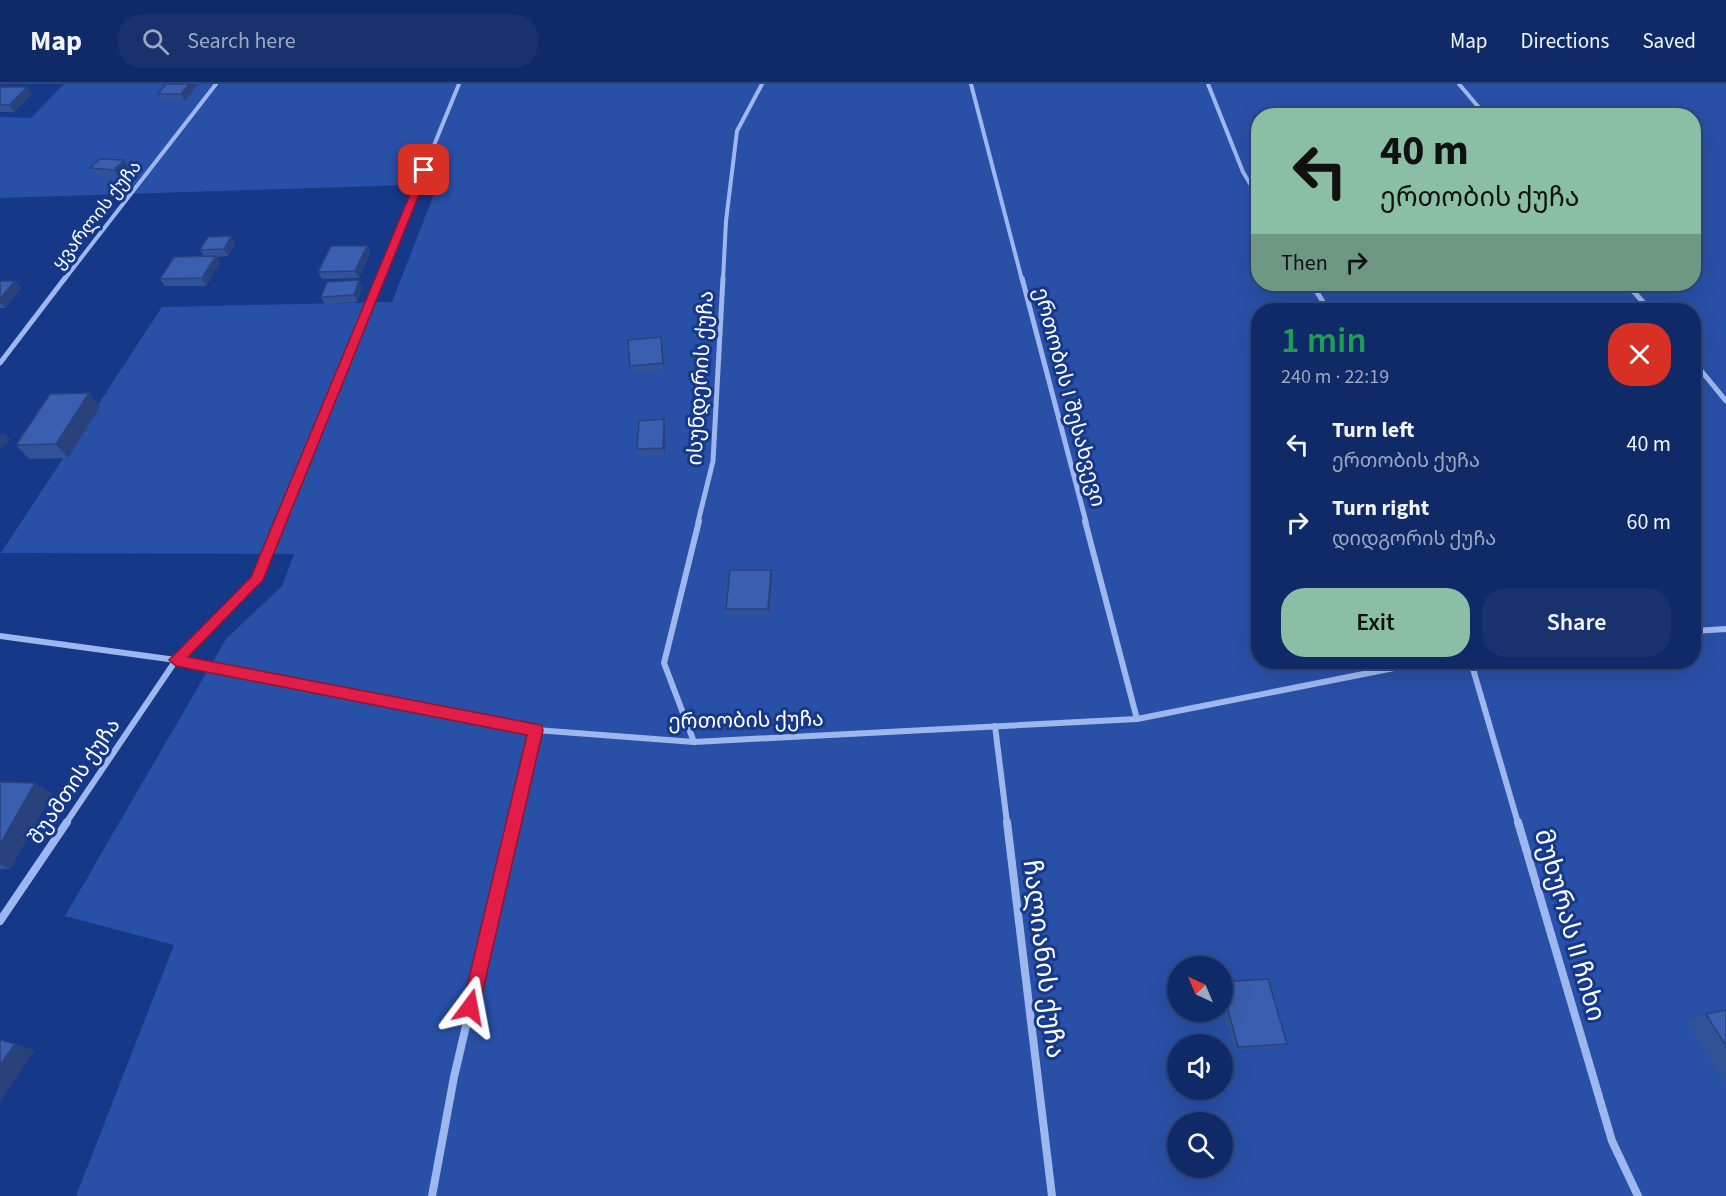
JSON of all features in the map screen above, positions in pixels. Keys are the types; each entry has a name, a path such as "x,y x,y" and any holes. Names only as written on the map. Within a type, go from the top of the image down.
{"street":[{"name":"ყვარლის ქუჩა","path":"0,363 216,84"},
{"name":"შუამთის ქუჩა","path":"0,921 176,660 257,580 459,84"},
{"name":"ისუნდერის ქუჩა","path":"694,742 664,663 713,461 726,221 737,131 762,84"},
{"name":"ერთობის I შესახვევი","path":"971,84 1137,719"},
{"path":"1208,84 1243,172 1251,185"},
{"path":"1459,84 1479,108"},
{"path":"1633,291 1644,303"},
{"path":"1701,371 1726,401"},
{"path":"1701,630 1726,628"},
{"name":"ერთობის ქუჩა","path":"0,636 176,660 536,730 694,742 1137,719 1389,669"},
{"name":"მუხურას II ჩიხი","path":"1473,669 1612,1141 1638,1196"},
{"name":"ჩალიანის ქუჩა","path":"994,726 1052,1196"},
{"path":"432,1196 454,1077 536,730"}],"shaded area":[{"path":"64,84 1726,84 1726,1196 76,1196 174,945 65,916 226,639 282,586 294,554 1,553 162,307 392,302 438,184 0,198 0,117 31,118"}],"building":[{"path":"166,84 189,84 181,94 158,94"},
{"path":"0,87 27,87 9,105 0,105"},
{"path":"100,159 124,160 114,170 90,168"},
{"path":"231,236 224,249 200,250 208,237"},
{"path":"331,246 367,246 355,271 318,272"},
{"path":"216,256 202,278 160,279 174,257"},
{"path":"359,280 354,295 321,297 327,282"},
{"path":"0,281 15,281 0,299"},
{"path":"661,337 663,363 630,366 628,340"},
{"path":"89,393 56,444 16,445 50,394"},
{"path":"664,419 663,448 637,449 639,421"},
{"path":"730,570 771,570 768,609 726,609"},
{"path":"0,782 35,783 0,844"},
{"path":"1268,979 1287,1044 1238,1047 1231,1022 1233,981"},
{"path":"1726,1010 1726,1046 1706,1014"},
{"path":"0,1040 15,1044 0,1065"}],"route":[{"path":"424,170 257,580 176,660 536,730 470,1007"}]}
